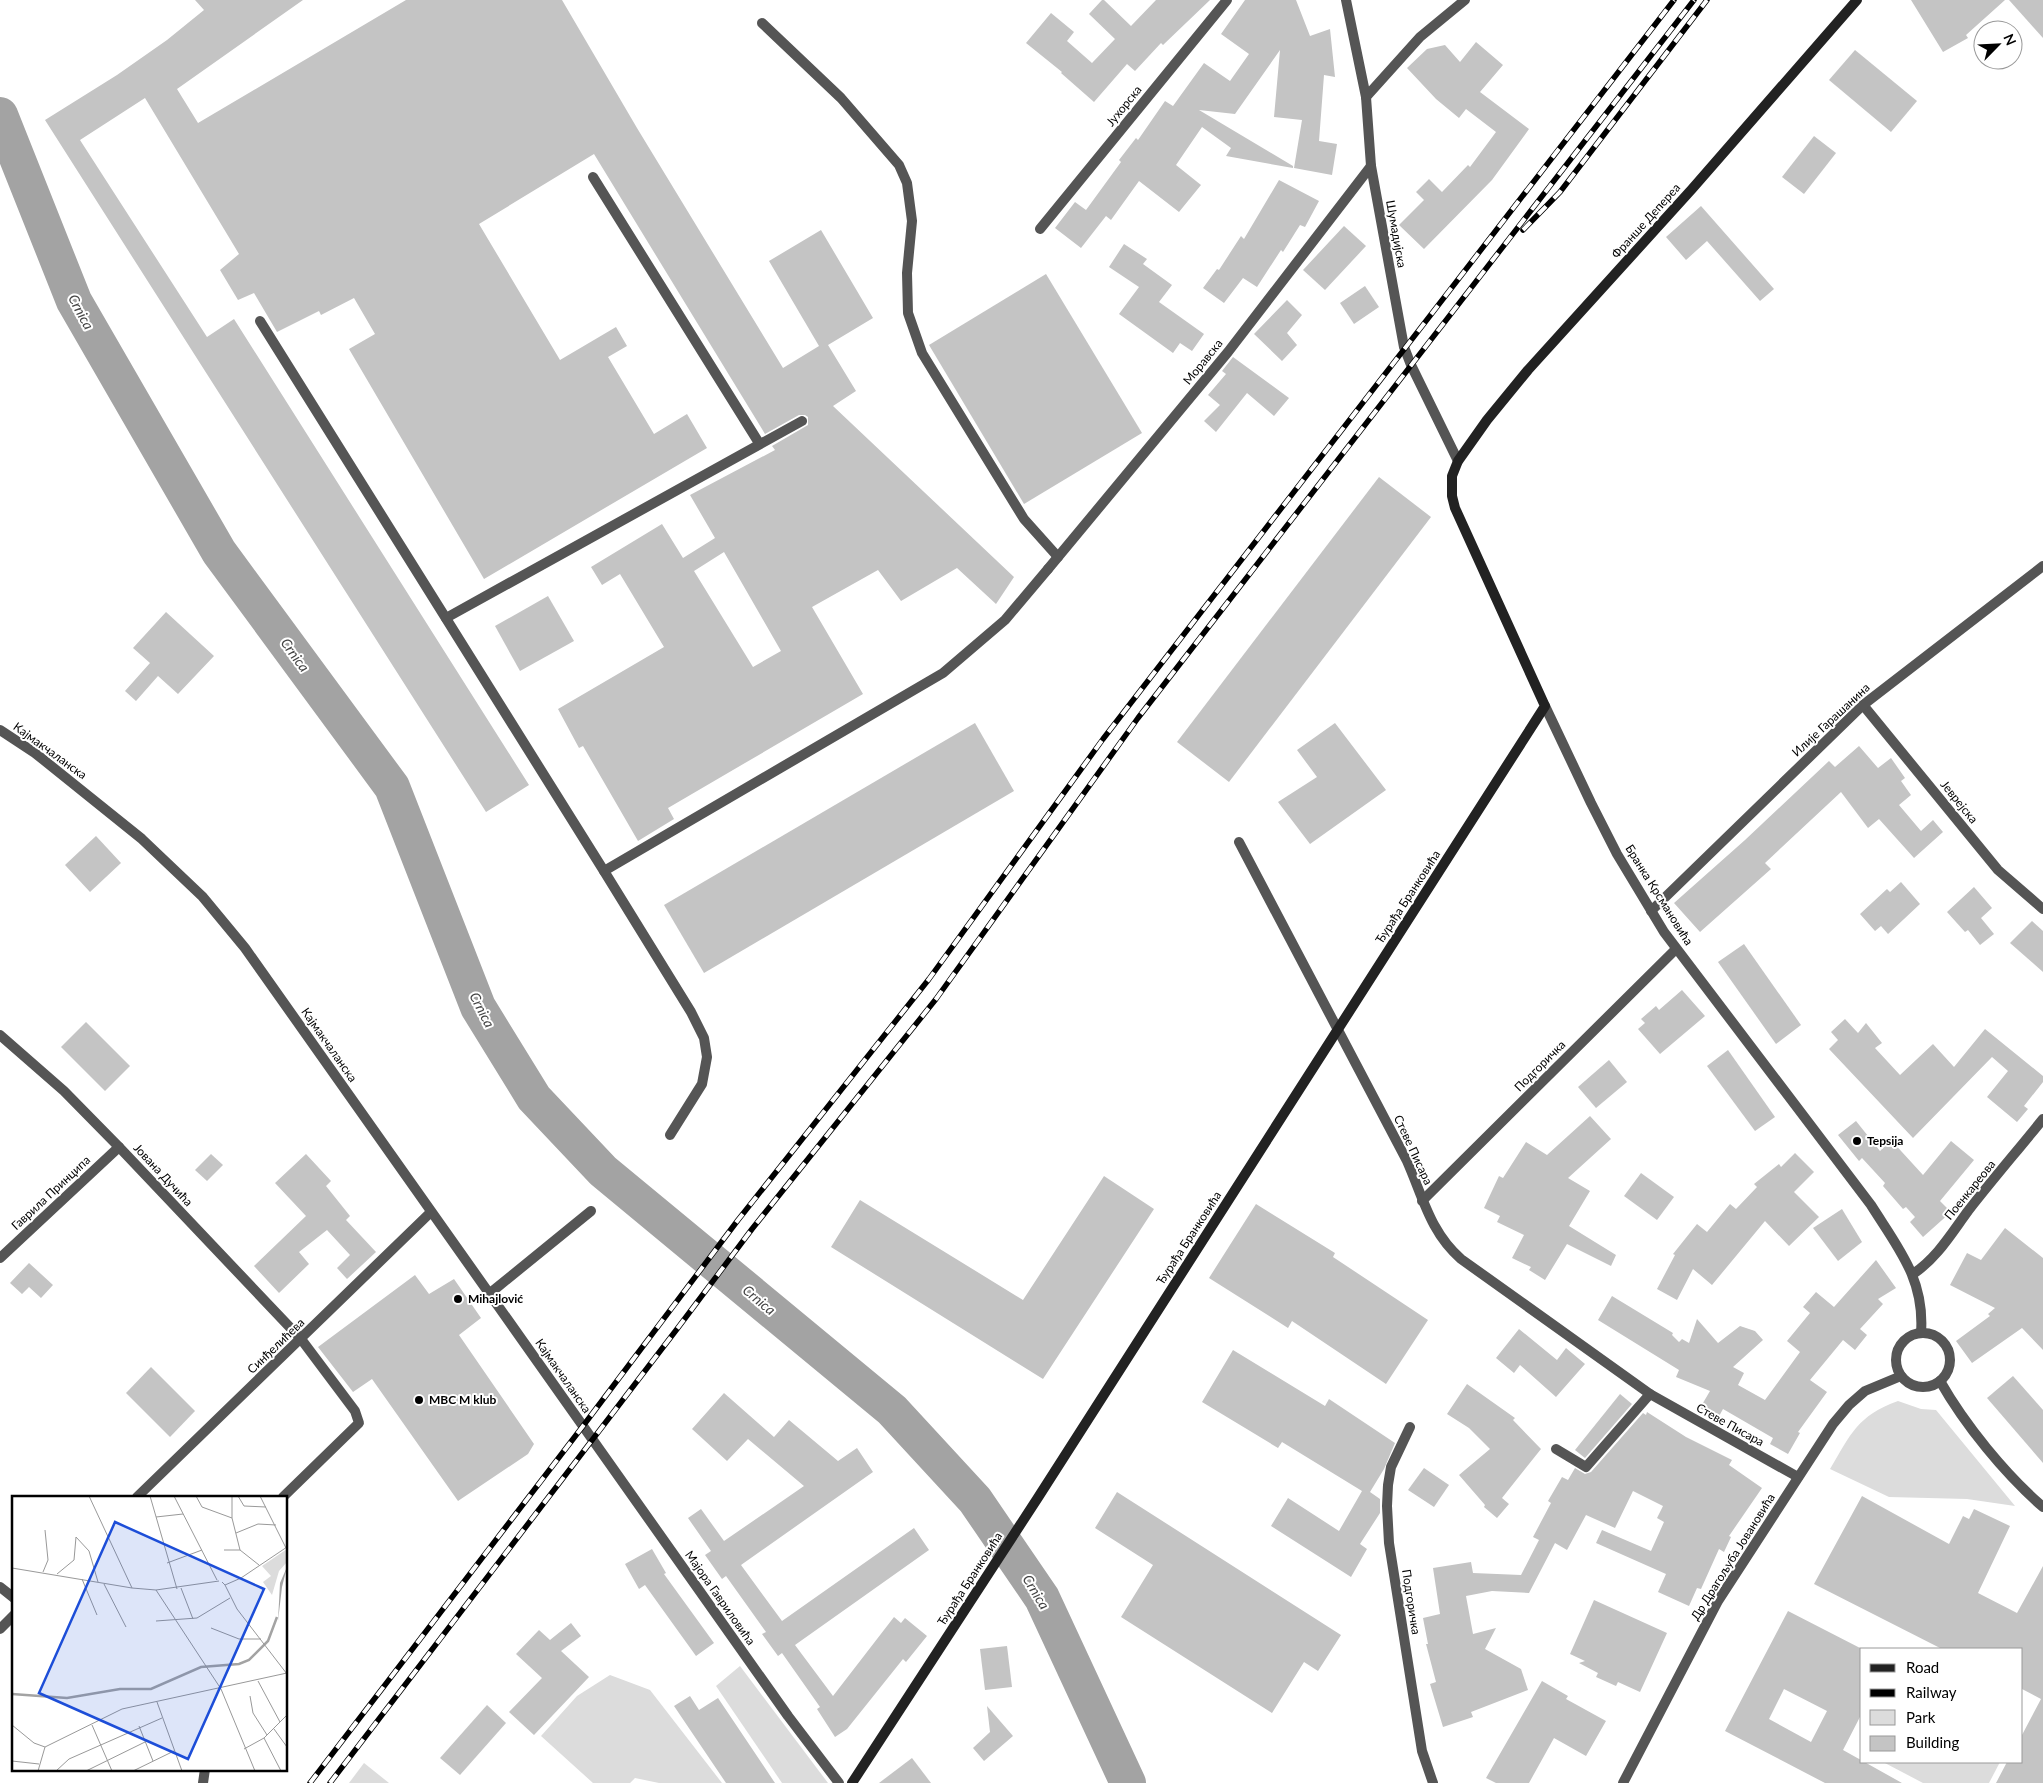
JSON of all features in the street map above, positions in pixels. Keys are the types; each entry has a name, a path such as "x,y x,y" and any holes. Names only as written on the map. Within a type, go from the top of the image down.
{"main road":[{"name":"Франше Депереа","path":"1458,461 1487,420 1528,370 1692,189 1857,0"},
{"name":"Бранка Крсмановића","path":"1458,461 1452,476 1455,508 1545,706"},
{"name":"Ђурађа Бранковића","path":"852,1783 1053,1474 1545,706"}],"street":[{"name":"Јухорска","path":"1040,229 1227,0"},
{"name":"Шумадијска","path":"1346,0 1366,97 1371,166 1404,348 1458,461"},
{"path":"1366,97 1420,37 1465,0"},
{"path":"762,23 841,98 899,165 907,182 912,221 906,274 908,313 922,352 1024,519 1058,557"},
{"name":"Моравска","path":"604,871 943,673 1005,620 1234,344 1371,166"},
{"path":"593,177 759,443"},
{"path":"260,321 604,871 704,1038 707,1057 702,1084 670,1135"},
{"path":"446,618 759,443 802,421"},
{"name":"Илије Гарашанина","path":"1651,911 1863,705 2043,566"},
{"name":"Јеврејска","path":"1863,705 1998,870 2043,909"},
{"name":"Бранка Крсмановића","path":"1545,706 1591,803 1651,911 1676,949 1871,1205 1913,1274 1920,1298 1921,1333"},
{"name":"Кајмакчаланска","path":"0,730 35,753 109,811 165,859 202,896 250,956 583,1426"},
{"name":"Стеве Писара","path":"1239,842 1407,1161 1422,1202 1447,1247 1461,1259 1650,1394 1798,1477"},
{"name":"Подгоричка","path":"1422,1202 1676,949"},
{"name":"Јована Дучића","path":"0,1035 64,1091 301,1338 355,1411 359,1423 284,1496"},
{"name":"Поенкареова","path":"1913,1274 1927,1264 1936,1254 2043,1119"},
{"name":"Гаврила Принципа","path":"0,1258 119,1147"},
{"path":"489,1294 591,1211"},
{"name":"Синђелићева","path":"138,1496 431,1212"},
{"path":"1921,1333 1938,1337 1947,1347 1950,1361 1945,1375 1934,1385 1912,1385 1901,1376 1896,1362 1899,1348 1908,1338 1921,1333"},
{"name":"Др Драгољуба Јовановића","path":"1623,1783 1718,1601 1833,1424 1849,1405 1865,1392 1901,1376"},
{"path":"1940,1380 1952,1403 1969,1425 2004,1468 2043,1507"},
{"path":"1556,1449 1586,1467 1650,1394"},
{"name":"Мајора Гавриловића","path":"583,1426 788,1716 839,1783"},
{"name":"Подгоричка","path":"1410,1427 1391,1467 1389,1476 1387,1506 1389,1543 1422,1751 1433,1783"},
{"path":"0,1587 12,1596"},
{"path":"0,1629 12,1617"},
{"path":"203,1783 205,1770"}],"green space":[{"path":"1898,1401 1921,1409 1936,1410 2015,1506 1967,1499 1889,1497 1830,1469 1850,1436 1864,1420 1873,1413"},
{"path":"740,1666 828,1783 782,1783 716,1686"},
{"path":"610,1675 650,1690 722,1783 659,1783 635,1778 630,1783 593,1783 541,1736 577,1696"},
{"path":"364,1763 389,1783 349,1783"},
{"path":"1885,1763 1999,1763 1989,1783 1923,1783"}],"building":[{"path":"195,0 303,0 177,89 198,123 406,0 562,0 637,128 783,368 819,346 769,261 821,230 873,318 828,345 856,391 833,406 1014,577 996,604 957,568 901,601 878,570 812,607 863,694 668,808 674,819 638,841 583,746 579,748 558,709 664,647 620,574 602,585 591,567 662,524 683,558 715,538 690,495 775,450 772,446 808,425 808,417 799,415 765,434 594,154 479,224 560,360 616,327 627,346 608,357 654,434 687,414 707,448 484,579 349,349 375,334 354,298 321,315 319,311 277,332 254,293 238,300 220,270 239,254 145,98 80,140 207,337 234,319 529,785 486,812 45,120 117,75 167,40 204,10","holes":["724,552 781,651 753,667 694,571"]},
{"path":"1102,0 1131,26 1156,0 1210,0 1163,45 1161,43 1135,71 1127,64 1094,102 1062,72 1026,43 1051,13 1074,32 1067,41 1092,63 1115,39 1089,14"},
{"path":"1245,0 1296,0 1310,36 1330,29 1335,77 1324,75 1319,141 1337,144 1332,175 1294,168 1302,120 1274,117 1280,50 1235,114 1199,110 1293,166 1293,168 1226,156 1231,148 1202,127 1176,165 1201,185 1179,212 1139,181 1111,220 1106,216 1081,248 1055,228 1075,202 1086,210 1121,162 1119,160 1136,138 1138,140 1165,101 1173,106 1204,63 1230,81 1249,54 1221,34"},
{"path":"1911,0 2005,0 1983,20 1973,20 1973,29 1966,35 1968,38 1943,52"},
{"path":"2009,0 2043,0 2043,38"},
{"path":"1476,42 1503,65 1480,92 1529,129 1492,180 1424,249 1399,225 1424,200 1416,192 1429,179 1442,192 1468,165 1470,167 1496,132 1466,109 1459,118 1436,99 1407,68 1427,49 1445,45 1460,62"},
{"path":"1855,50 1917,101 1891,132 1829,80"},
{"path":"1814,136 1836,153 1804,194 1782,177"},
{"path":"1279,180 1319,201 1305,227 1300,225 1257,287 1243,278 1224,303 1203,288 1217,269 1219,270 1241,236 1244,239"},
{"path":"1701,206 1774,289 1760,301 1707,241 1686,260 1666,237"},
{"path":"1344,226 1366,246 1325,290 1303,270"},
{"path":"1124,244 1147,259 1143,264 1172,285 1159,302 1204,334 1192,351 1180,343 1173,353 1119,314 1139,287 1109,267"},
{"path":"1046,274 1142,433 1024,504 929,345"},
{"path":"1365,286 1379,307 1354,324 1340,303"},
{"path":"1287,300 1302,315 1287,333 1297,345 1282,361 1254,334"},
{"path":"1233,357 1289,398 1274,416 1247,393 1216,432 1204,421 1220,405 1208,395 1226,374 1222,371"},
{"path":"1379,477 1431,517 1229,782 1177,742"},
{"path":"548,596 574,641 520,671 495,626"},
{"path":"166,612 214,656 178,694 158,676 136,701 125,691 150,663 133,648"},
{"path":"975,723 1014,791 704,973 664,905"},
{"path":"1335,723 1386,790 1310,844 1278,802 1317,777 1297,750"},
{"path":"1859,746 1878,768 1891,758 1905,778 1901,781 1911,795 1899,805 1921,831 1933,820 1943,832 1914,858 1879,819 1868,828 1841,792 1765,863 1771,869 1700,932 1674,903 1745,840 1829,761 1835,767"},
{"path":"96,836 121,863 90,892 65,865"},
{"path":"1901,882 1920,904 1888,934 1881,926 1875,931 1860,914 1887,889 1890,892"},
{"path":"1974,887 1992,908 1981,918 1994,934 1980,945 1968,930 1965,932 1947,912"},
{"path":"2032,921 2043,931 2043,972 2010,943"},
{"path":"1744,944 1801,1025 1776,1044 1718,962"},
{"path":"1682,990 1705,1016 1660,1054 1638,1029 1645,1023 1641,1019 1656,1006 1659,1010"},
{"path":"1845,1019 1858,1033 1866,1023 1882,1043 1875,1048 1900,1075 1933,1044 1954,1067 1985,1029 2043,1076 2043,1082 2024,1106 2028,1109 2017,1122 1987,1097 2008,1071 1992,1057 1913,1138 1829,1049 1838,1040 1831,1032"},
{"path":"86,1022 130,1066 105,1091 61,1047"},
{"path":"1728,1050 1775,1117 1755,1131 1707,1066"},
{"path":"1609,1060 1627,1082 1596,1108 1578,1087"},
{"path":"1590,1116 1611,1139 1568,1178 1590,1191 1569,1226 1616,1255 1611,1266 1567,1244 1545,1280 1529,1270 1531,1267 1512,1258 1524,1235 1497,1222 1500,1216 1484,1208 1499,1176 1503,1178 1526,1142 1547,1155"},
{"path":"1856,1121 1880,1151 1891,1140 1923,1175 1951,1141 1974,1160 1940,1201 1951,1212 1923,1237 1910,1222 1915,1217 1906,1207 1903,1209 1883,1186 1885,1183 1862,1158 1859,1161 1838,1135"},
{"path":"1795,1153 1814,1172 1794,1192 1819,1217 1789,1246 1765,1221 1712,1285 1693,1269 1677,1300 1657,1289 1675,1255 1673,1254 1697,1224 1707,1232 1730,1204 1736,1209 1757,1187 1754,1184 1779,1164 1781,1167"},
{"path":"211,1154 223,1165 207,1181 195,1170"},
{"path":"306,1154 331,1181 326,1186 350,1216 346,1220 376,1252 347,1279 337,1268 350,1255 327,1230 299,1252 309,1264 279,1293 254,1266 306,1216 275,1183"},
{"path":"1641,1173 1674,1197 1657,1220 1624,1196"},
{"path":"1104,1176 1154,1209 1043,1379 831,1247 860,1200 1023,1300"},
{"path":"1256,1204 1335,1253 1333,1257 1428,1320 1386,1384 1292,1321 1288,1328 1209,1278"},
{"path":"1842,1209 1862,1242 1838,1261 1813,1228"},
{"path":"2005,1228 2043,1258 2043,1350 2022,1328 1972,1363 1956,1341 1990,1316 1988,1314 1995,1308 1950,1285 1967,1253 1981,1260"},
{"path":"1876,1260 1896,1288 1878,1299 1883,1304 1860,1329 1867,1335 1855,1350 1843,1340 1810,1380 1827,1392 1798,1432 1800,1433 1788,1454 1770,1444 1773,1438 1723,1409 1718,1418 1700,1408 1710,1391 1676,1377 1679,1370 1598,1320 1612,1296 1673,1333 1672,1335 1679,1342 1682,1339 1689,1343 1697,1319 1718,1343 1740,1326 1755,1331 1763,1340 1733,1367 1744,1373 1738,1385 1765,1400 1800,1352 1787,1341 1810,1313 1803,1307 1816,1292 1834,1307"},
{"path":"29,1263 53,1285 41,1298 29,1287 22,1294 10,1283"},
{"path":"415,1275 429,1294 454,1279 481,1318 459,1335 534,1444 528,1454 458,1501 372,1379 353,1392 318,1347"},
{"path":"1519,1329 1557,1360 1566,1348 1585,1364 1556,1397 1520,1365 1514,1373 1496,1358"},
{"path":"1233,1350 1325,1406 1329,1399 1395,1443 1384,1469 1370,1492 1380,1499 1380,1513 1360,1544 1367,1549 1351,1577 1271,1526 1288,1498 1339,1531 1362,1491 1282,1442 1278,1448 1202,1402"},
{"path":"151,1367 195,1411 170,1437 126,1393"},
{"path":"2013,1376 2043,1410 2043,1463 1987,1398"},
{"path":"1467,1384 1515,1418 1513,1420 1541,1449 1502,1498 1509,1504 1497,1518 1484,1507 1485,1505 1459,1475 1490,1449 1469,1428 1447,1414"},
{"path":"724,1393 774,1437 789,1420 838,1461 857,1448 873,1472 741,1565 782,1621 914,1528 929,1550 795,1645 833,1696 894,1617 901,1623 905,1618 927,1636 906,1662 903,1659 847,1729 835,1737 817,1709 820,1707 782,1653 778,1656 762,1634 766,1632 726,1576 722,1579 705,1555 711,1551 688,1518 701,1509 724,1541 804,1486 748,1439 727,1461 692,1429"},
{"path":"1620,1394 1632,1404 1585,1458 1575,1450"},
{"path":"1647,1412 1686,1437 1732,1460 1729,1465 1762,1488 1729,1536 1731,1537 1724,1552 1719,1549 1701,1589 1697,1588 1689,1606 1658,1592 1666,1574 1596,1543 1602,1530 1651,1551 1664,1522 1657,1518 1663,1506 1633,1491 1615,1528 1586,1515 1567,1550 1555,1543 1529,1593 1492,1591 1466,1596 1473,1634 1496,1628 1485,1649 1521,1669 1528,1690 1471,1712 1473,1717 1443,1727 1430,1684 1436,1682 1426,1644 1428,1644 1423,1618 1440,1614 1433,1568 1471,1562 1473,1573 1521,1575 1539,1540 1533,1537 1551,1503 1548,1501 1562,1477 1568,1480 1575,1468 1585,1474 1591,1472 1643,1413 1646,1415"},
{"path":"1424,1468 1449,1485 1434,1507 1408,1490"},
{"path":"1117,1492 1341,1635 1318,1671 1304,1662 1272,1713 1121,1617 1153,1565 1095,1528"},
{"path":"1862,1496 1949,1544 1963,1516 1969,1519 1974,1509 2010,1526 1978,1593 2017,1613 2043,1566 2043,1783 1996,1783 2006,1763 2023,1763 2023,1733 2041,1699 2023,1690 2023,1648 1940,1648 1814,1584"},
{"path":"652,1549 666,1573 664,1574 714,1643 696,1656 645,1585 639,1589 625,1564"},
{"path":"1594,1600 1667,1633 1640,1692 1618,1682 1616,1686 1596,1677 1598,1673 1579,1663 1585,1661 1570,1654"},
{"path":"1788,1611 1860,1648 1860,1717 1843,1750 1860,1760 1860,1763 1866,1763 1902,1783 1825,1783 1725,1731","holes":["1784,1689 1827,1711 1811,1742 1769,1719"]},
{"path":"571,1623 581,1636 561,1651 589,1677 534,1735 509,1712 542,1678 516,1654 539,1630 550,1640"},
{"path":"1007,1646 1012,1687 985,1690 980,1649"},
{"path":"1542,1681 1568,1696 1566,1699 1606,1721 1586,1756 1554,1738 1529,1783 1496,1783 1486,1778"},
{"path":"690,1696 699,1710 718,1698 775,1783 726,1783 674,1706"},
{"path":"487,1705 506,1723 460,1775 440,1758"},
{"path":"987,1706 1013,1736 984,1761 973,1748 990,1732"},
{"path":"912,1758 931,1783 879,1783"}],"waterway":[{"name":"Crnica","path":"0,115 74,301 219,552 392,787 478,1007 534,1098 603,1171 892,1410 975,1500 1042,1598 1128,1783"}],"railway":[{"path":"310,1783 738,1220 929,979 1103,739 1674,0"},
{"path":"330,1783 752,1229 936,999 1138,718 1694,0"},
{"path":"1523,230 1560,192 1707,0"}],"place":[{"name":"Tepsija","path":"1857,1141"},
{"name":"Mihajlović","path":"458,1299"},
{"name":"MBC M klub","path":"419,1400"}]}
